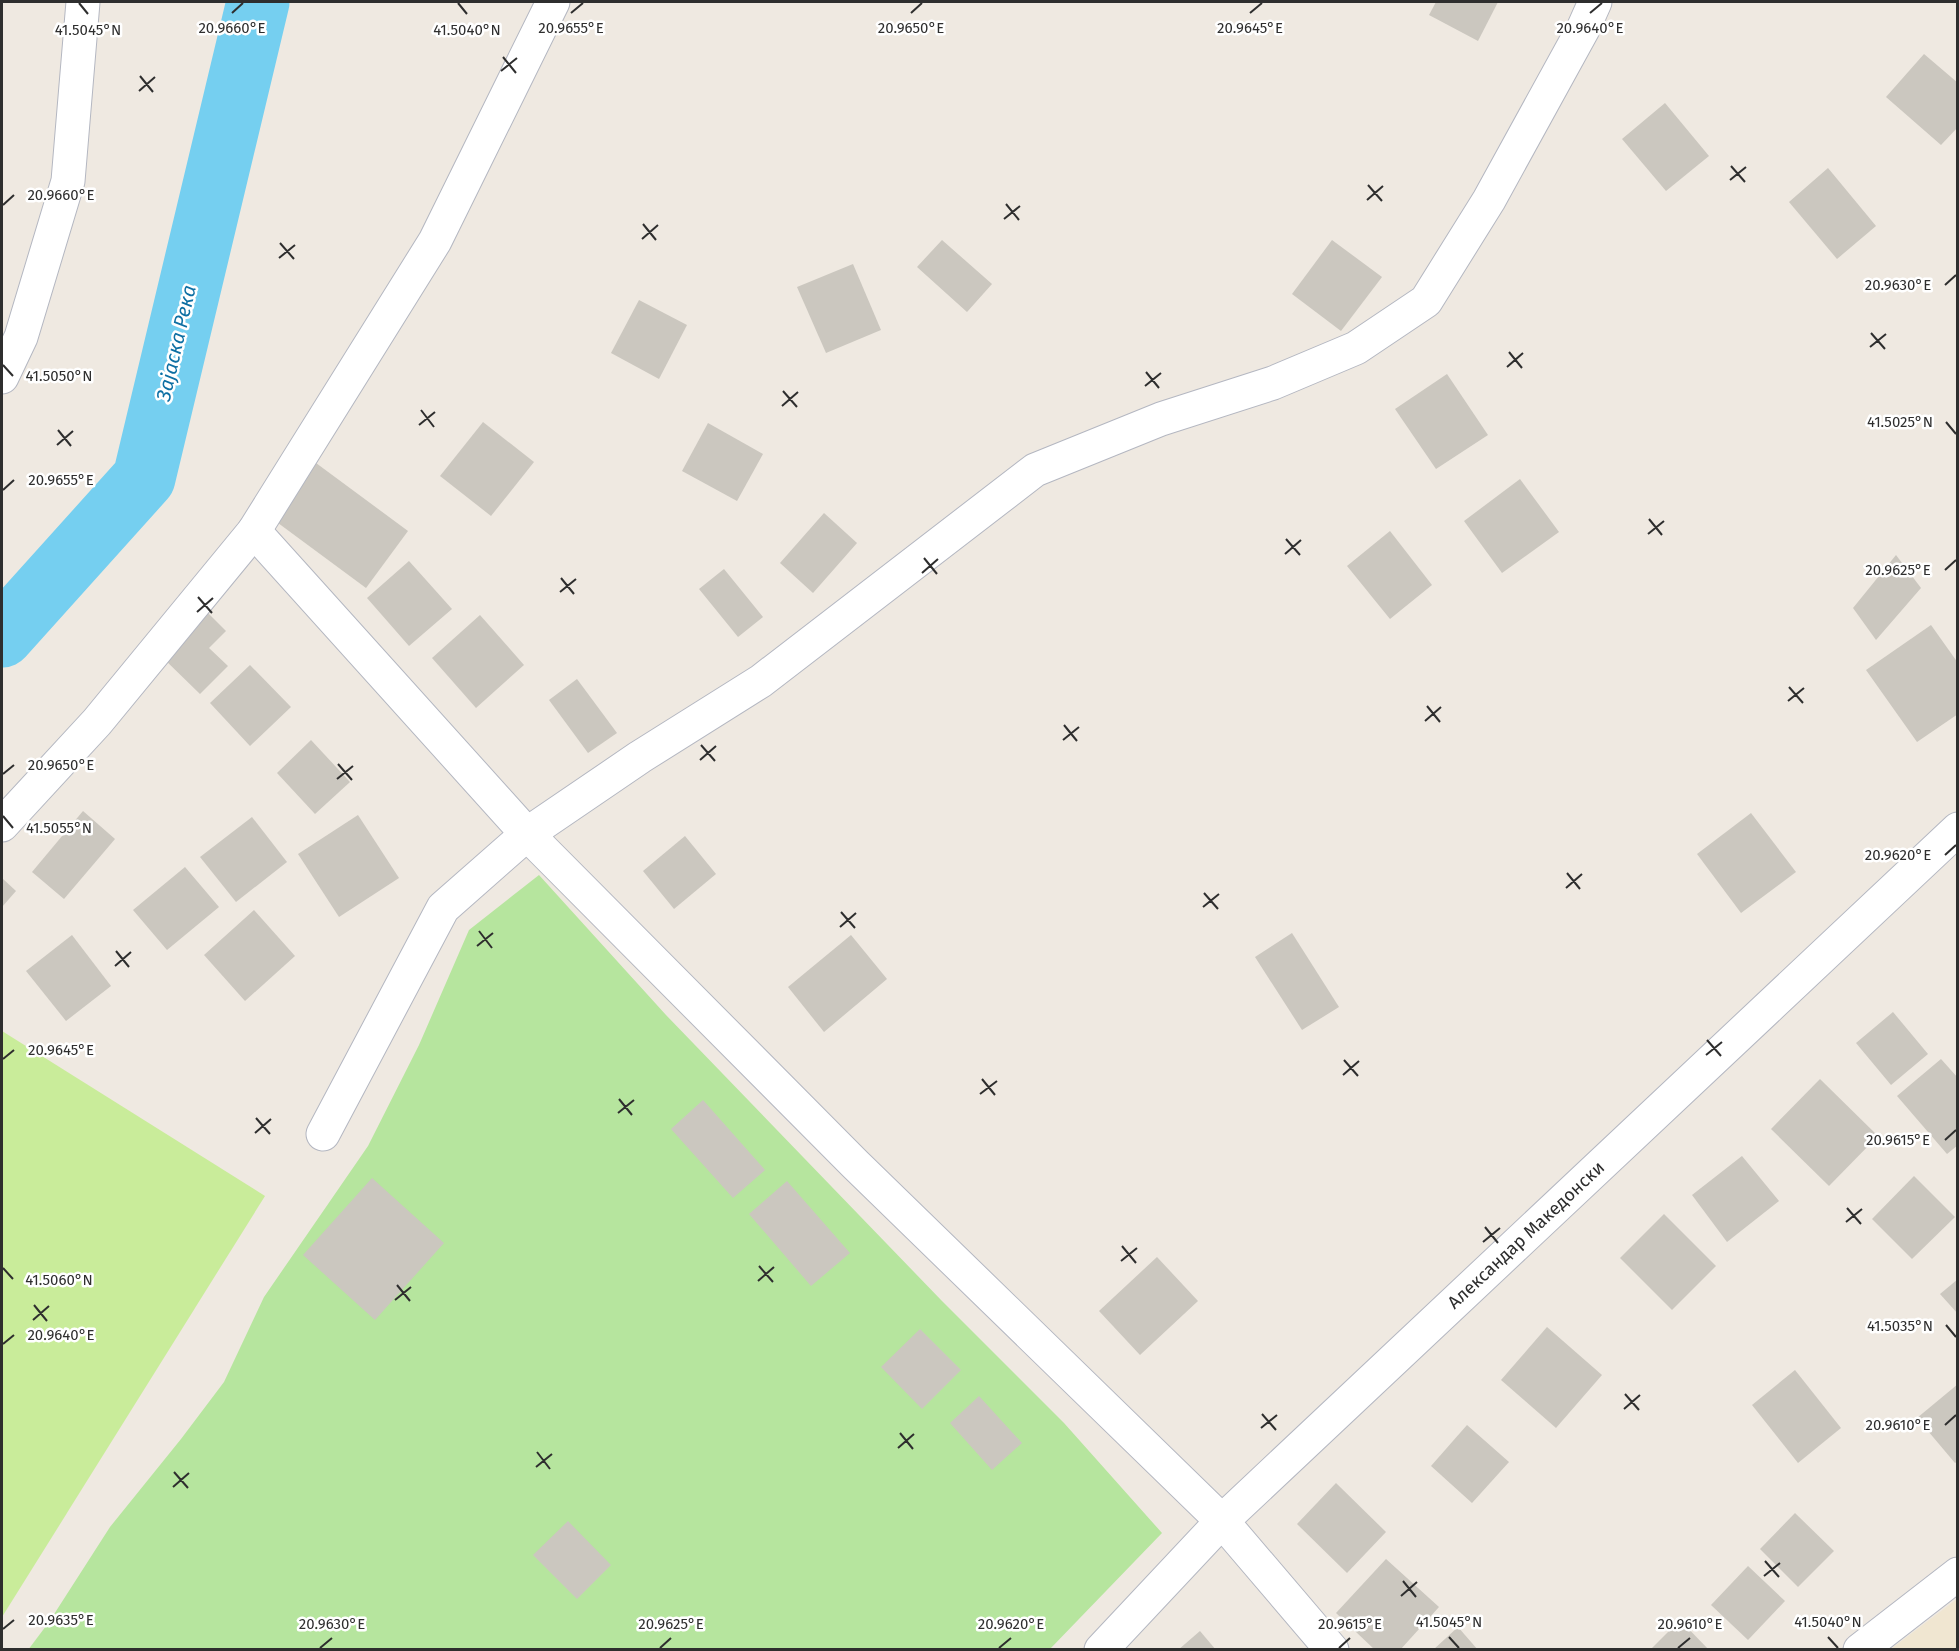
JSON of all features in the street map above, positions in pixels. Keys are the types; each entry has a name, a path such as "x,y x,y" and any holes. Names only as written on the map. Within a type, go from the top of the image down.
{"street":[{"path":"2,377 21,338 68,181 83,2"},
{"path":"2,825 97,722 254,531 435,241 553,2"},
{"path":"323,1134 443,908 527,834 640,756 761,681 1035,471 1161,419 1274,383 1356,348 1426,301 1489,200 1583,29 1595,2"},
{"path":"254,531 527,834 855,1164 1222,1521 1332,1650"},
{"name":"Александар Македонски","path":"1101,1650 1222,1521 1958,828"},
{"path":"1860,1650 1956,1579"}],"shaded area":[{"path":"1957,1599 1957,1649 1891,1649"}],"green space":[{"path":"539,875 666,1015 942,1301 1064,1423 1162,1533 1050,1649 28,1650 49,1622 110,1527 224,1382 264,1297 368,1146 419,1045 469,930"},
{"path":"2,1031 265,1196 2,1617"}],"building":[{"path":"1436,2 1498,2 1478,41 1429,15"},
{"path":"1924,54 1958,83 1958,127 1941,145 1886,97"},
{"path":"1665,103 1709,156 1666,191 1622,139"},
{"path":"1828,168 1876,226 1837,259 1789,202"},
{"path":"942,240 992,284 967,312 917,267"},
{"path":"1332,240 1382,277 1341,331 1292,294"},
{"path":"853,264 881,330 826,353 797,287"},
{"path":"639,300 687,325 659,379 611,353"},
{"path":"1447,374 1488,435 1436,469 1395,409"},
{"path":"483,422 534,462 491,516 440,476"},
{"path":"708,423 763,454 737,501 682,471"},
{"path":"316,463 408,531 366,588 274,520"},
{"path":"1520,479 1559,532 1502,573 1464,521"},
{"path":"824,513 857,543 813,593 780,563"},
{"path":"1390,531 1432,585 1390,619 1347,566"},
{"path":"1896,555 1921,588 1876,640 1853,608"},
{"path":"409,561 452,609 409,646 367,598"},
{"path":"724,569 763,617 738,637 699,589"},
{"path":"206,611 226,631 209,648 228,666 200,694 161,656"},
{"path":"480,615 524,665 476,708 432,658"},
{"path":"1931,625 1958,663 1958,714 1917,742 1866,670"},
{"path":"250,665 291,707 250,746 210,703"},
{"path":"577,679 617,733 588,753 549,700"},
{"path":"311,740 350,782 315,814 277,773"},
{"path":"83,811 115,839 64,899 32,872"},
{"path":"1751,813 1796,872 1741,913 1697,854"},
{"path":"358,815 399,878 339,917 298,854"},
{"path":"252,817 287,862 236,902 200,857"},
{"path":"685,836 716,874 674,909 643,871"},
{"path":"185,867 219,907 167,950 133,910"},
{"path":"2,878 16,891 2,907"},
{"path":"254,910 295,956 245,1001 204,955"},
{"path":"1292,933 1339,1007 1302,1030 1255,957"},
{"path":"72,935 111,986 66,1021 26,971"},
{"path":"851,935 887,979 824,1032 788,987"},
{"path":"1893,1012 1928,1054 1891,1085 1856,1043"},
{"path":"1941,1059 1958,1078 1958,1145 1947,1154 1897,1096"},
{"path":"1820,1079 1878,1136 1829,1186 1771,1129"},
{"path":"703,1100 765,1170 733,1198 671,1129"},
{"path":"1742,1156 1779,1201 1727,1242 1692,1195"},
{"path":"1914,1176 1955,1217 1912,1259 1872,1219"},
{"path":"372,1178 444,1243 375,1320 303,1255"},
{"path":"787,1181 850,1253 811,1286 749,1214"},
{"path":"1664,1214 1716,1266 1672,1310 1620,1258"},
{"path":"1157,1257 1198,1301 1140,1355 1099,1311"},
{"path":"1958,1279 1958,1314 1940,1294"},
{"path":"1547,1327 1602,1375 1556,1428 1501,1380"},
{"path":"920,1329 961,1370 922,1409 881,1367"},
{"path":"1795,1370 1841,1428 1798,1463 1752,1405"},
{"path":"1958,1384 1958,1461 1955,1463 1917,1418"},
{"path":"979,1396 1022,1443 992,1470 950,1423"},
{"path":"1467,1425 1509,1462 1472,1503 1431,1466"},
{"path":"1336,1483 1386,1532 1347,1573 1297,1524"},
{"path":"1795,1513 1834,1551 1798,1587 1760,1549"},
{"path":"568,1521 611,1565 577,1599 533,1555"},
{"path":"1386,1559 1439,1607 1400,1650 1375,1650 1336,1613"},
{"path":"1748,1566 1785,1601 1748,1640 1711,1605"},
{"path":"1680,1620 1709,1650 1650,1650"},
{"path":"1458,1627 1478,1650 1433,1650"},
{"path":"1200,1631 1216,1650 1178,1650"}],"waterway":[{"name":"Зајаска Река","path":"2,636 144,478 258,2"}]}
